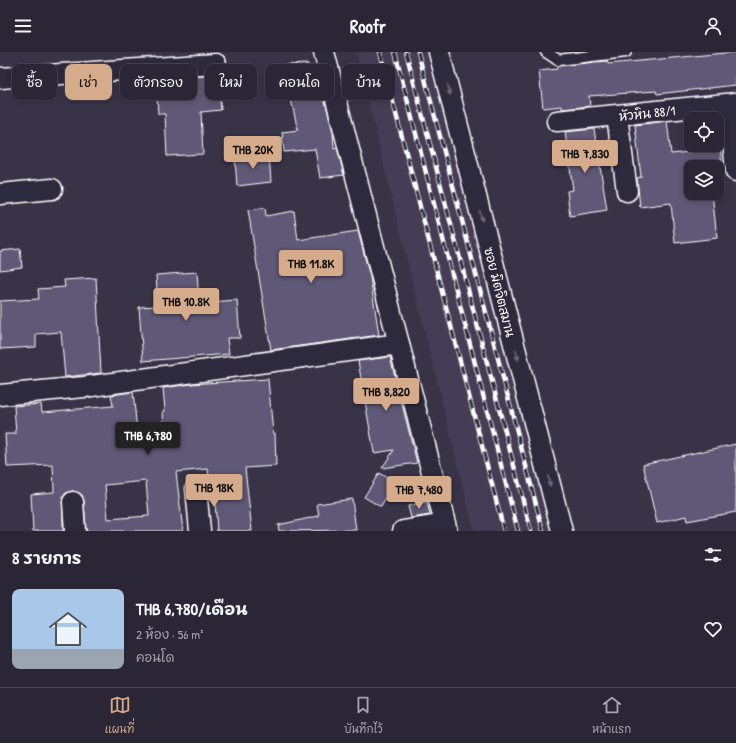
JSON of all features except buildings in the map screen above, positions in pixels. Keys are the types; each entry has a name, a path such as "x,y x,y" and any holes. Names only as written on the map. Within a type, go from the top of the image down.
{"street":[{"path":"324,52 446,528 403,531"},
{"name":"ซอย มิตจิตสมาน","path":"439,52 562,531"},
{"path":"0,78 205,65"},
{"path":"732,104 736,171"},
{"name":"หัวหิน 88/1","path":"557,121 732,104"},
{"path":"617,116 627,191"},
{"path":"0,194 52,189"},
{"path":"0,396 84,388 399,344"},
{"path":"196,488 200,531"},
{"path":"73,502 75,531"}],"lane":[{"path":"546,52 558,60 626,52"}],"shaded area":[{"path":"356,52 432,52 557,531 474,531 368,100 395,100 395,64 359,64"}],"railway":[{"path":"380,52 504,531"},
{"path":"395,52 518,531"},
{"path":"406,52 531,531"},
{"path":"418,52 543,531"}]}
